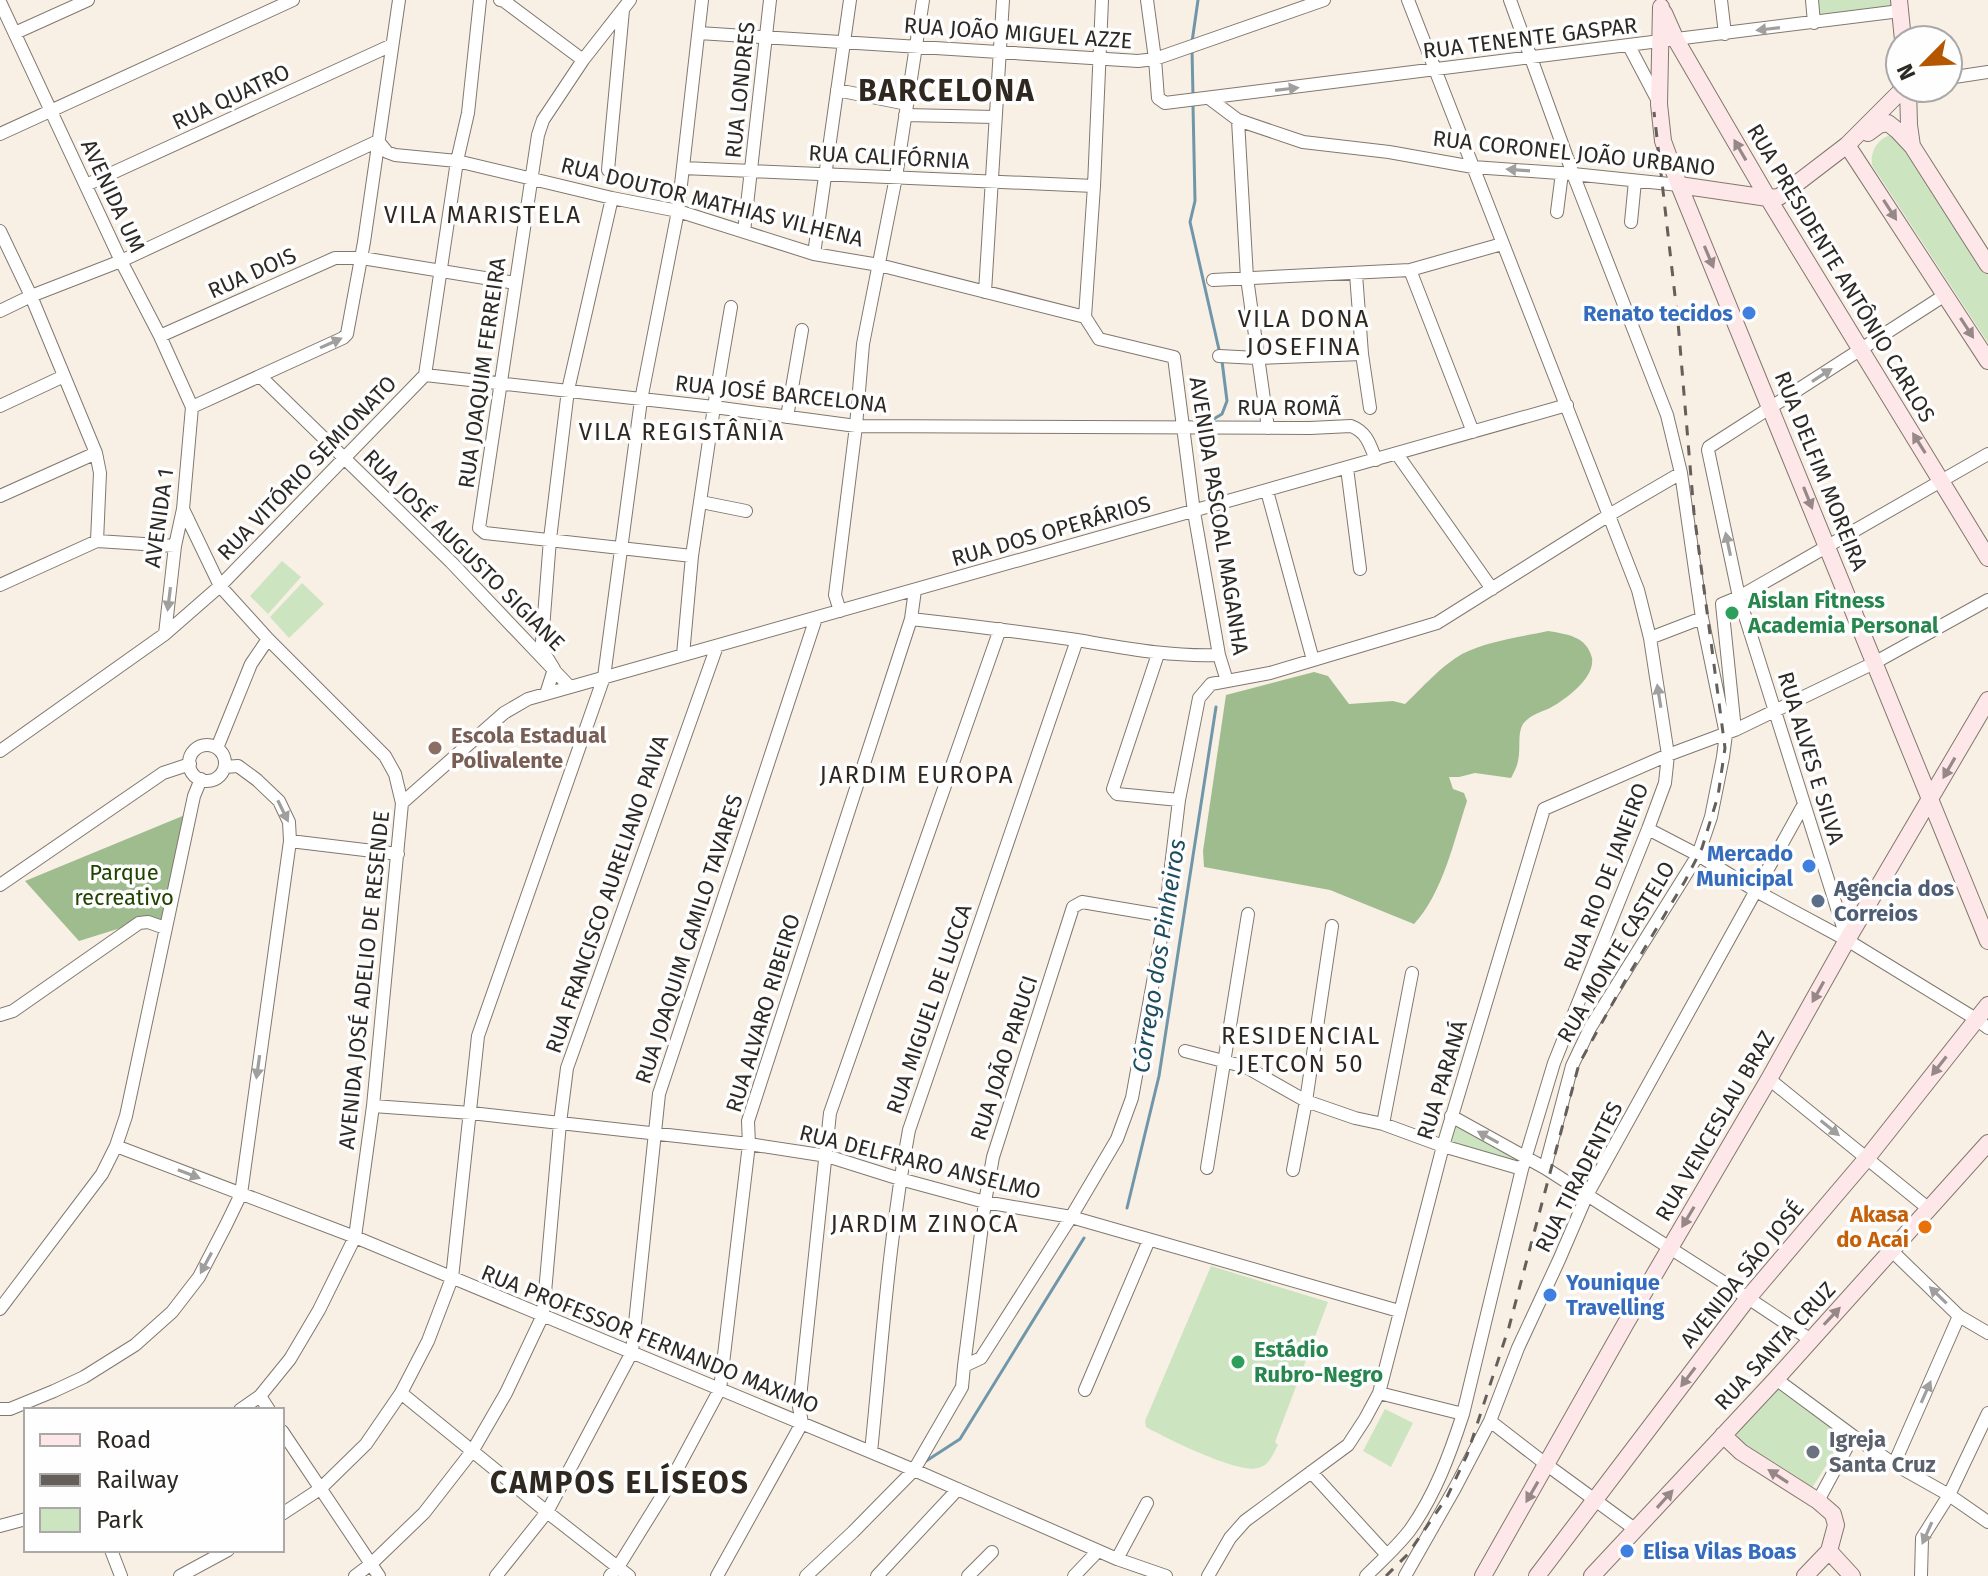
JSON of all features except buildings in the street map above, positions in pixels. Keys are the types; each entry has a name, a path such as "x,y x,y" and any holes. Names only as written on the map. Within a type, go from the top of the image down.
{"main road":[{"name":"RUA PRESIDENTE ANTÔNIO CARLOS","path":"1659,4 1668,41 1768,198 1988,558"},
{"name":"RUA DELFIM MOREIRA","path":"1668,41 1659,104 1663,141 1988,941"},
{"path":"1768,198 1779,197 1847,145 1889,104"},
{"path":"1907,104 1912,146"},
{"path":"1864,170 1858,148 1865,135 1879,125 1890,124 1912,146 1987,263"},
{"path":"1847,145 1988,361"},
{"name":"RUA CORONEL JOÃO URBANO","path":"1679,185 1768,198"},
{"name":"RUA VENCESLAU BRAZ","path":"1483,1576 1626,1323 1988,700"},
{"name":"AVENIDA SÃO JOSÉ","path":"1537,1576 1748,1298 1982,1023 1988,1005"},
{"name":"RUA SANTA CRUZ","path":"1592,1576 1776,1379 1988,1143"},
{"path":"1723,1435 1741,1452 1818,1501 1835,1517 1829,1551 1805,1576"},
{"path":"1829,1551 1852,1576"}],"street":[{"path":"15,33 88,0"},
{"path":"0,134 293,0"},
{"path":"192,407 347,334 362,258 399,0"},
{"name":"RUA VITÓRIO SEMIONATO","path":"0,751 165,634 220,586 425,375 457,161 468,113 480,0"},
{"path":"503,0 583,60"},
{"name":"RUA LONDRES","path":"744,232 770,0"},
{"path":"814,254 850,0"},
{"path":"840,611 835,595 863,344 896,177 923,0"},
{"path":"985,292 1003,0"},
{"path":"1085,317 1102,0"},
{"path":"1147,0 1155,59"},
{"name":"RUA JOÃO MIGUEL AZZE","path":"699,33 1138,61 1155,59 1324,0"},
{"name":"RUA RIO DE JANEIRO","path":"1366,1576 1409,1531 1428,1501 1463,1414 1524,1163 1554,1063 1648,829 1665,783 1668,755 1650,638 1638,590 1408,0"},
{"name":"RUA MONTE CASTELO","path":"1510,0 1568,173 1667,415 1681,473 1702,618 1730,732 1698,855 1590,1028 1572,1066 1545,1168"},
{"path":"1721,0 1725,34"},
{"path":"1812,0 1814,23"},
{"path":"284,1513 320,1489 366,1444 401,1393 428,1341 452,1278 478,1036 604,677 641,400 678,211 700,1"},
{"name":"AVENIDA UM","path":"0,2 192,407"},
{"path":"608,170 627,4"},
{"name":"RUA JOAQUIM FERREIRA","path":"550,539 485,533 479,528 538,135 543,120 583,60 627,4"},
{"name":"RUA TENENTE GASPAR","path":"1155,59 1158,98 1165,103 1814,23 1900,6"},
{"name":"RUA QUATRO","path":"86,185 392,45"},
{"name":"RUA DELFIM MOREIRA","path":"1629,46 1659,104"},
{"path":"1964,76 1988,72"},
{"path":"837,90 906,109 995,117"},
{"name":"RUA CORONEL JOÃO URBANO","path":"1210,99 1238,120 1303,142 1389,152 1473,167 1679,185"},
{"path":"1238,120 1247,278 1268,428"},
{"path":"0,311 121,261 378,141"},
{"name":"RUA DOUTOR MATHIAS VILHENA","path":"378,141 387,152 395,155 457,161 678,211 814,254 879,265 1085,317"},
{"name":"RUA CALIFÓRNIA","path":"683,168 1094,186"},
{"path":"1557,212 1568,173"},
{"path":"1631,222 1635,181"},
{"path":"546,694 554,669 542,642 550,539 568,390 612,198"},
{"path":"0,231 31,296 96,453 100,473 97,541"},
{"path":"1213,280 1410,270 1502,244"},
{"name":"RUA DOIS","path":"160,336 335,258 362,258 515,283"},
{"path":"1410,270 1473,432"},
{"path":"1356,274 1370,408"},
{"path":"1772,408 1945,295"},
{"path":"683,655 692,556 731,307"},
{"name":"AVENIDA PASCOAL MAGANHA","path":"1085,317 1099,339 1174,357 1194,512 1219,655 1227,681"},
{"path":"787,417 802,330"},
{"path":"1219,356 1257,358 1362,354"},
{"name":"RUA JOSÉ BARCELONA","path":"425,375 856,426 1183,426"},
{"path":"0,406 64,376"},
{"name":"RUA JOSÉ AUGUSTO SIGIANE","path":"260,376 451,562 570,687"},
{"name":"RUA DOS OPERÁRIOS","path":"402,803 504,713 528,699 1567,405"},
{"name":"AVENIDA 1","path":"165,634 175,546 183,509 192,407"},
{"name":"RUA ALVES E SILVA","path":"1772,408 1709,447 1709,457 1739,597 1847,940"},
{"name":"RUA ROMÃ","path":"1183,426 1351,426 1366,437 1376,460"},
{"path":"0,496 96,453"},
{"path":"1397,454 1492,589"},
{"path":"1730,732 1721,605 1988,454"},
{"path":"1347,468 1360,569"},
{"path":"964,1366 981,1358 1071,1217 1117,1139 1132,1098 1165,916 1179,800 1199,698 1211,684 1270,673 1437,623 1681,473"},
{"path":"1267,491 1313,660"},
{"path":"701,502 746,511"},
{"name":"AVENIDA JOSÉ ADELIO DE RESENDE","path":"183,509 220,586 268,639 385,756 395,774 402,803 373,1106 355,1237 290,1359 260,1396 243,1408"},
{"path":"550,539 692,556"},
{"path":"0,585 97,541 175,546"},
{"name":"RUA ALVARO RIBEIRO","path":"614,1571 667,1488 720,1389 749,1144 748,1121 911,619 915,590"},
{"name":"RUA PARANÁ","path":"1208,1576 1230,1538 1245,1521 1348,1445 1379,1393 1451,1116 1544,809 1668,755 1730,732 1874,663 1988,600"},
{"name":"RUA JOAQUIM CAMILO TAVARES","path":"496,1576 547,1512 632,1352 659,1094 816,618"},
{"path":"1650,638 1702,618"},
{"path":"911,619 1000,629 1158,654 1219,655"},
{"path":"717,1576 802,1423 799,1407 830,1113 1000,629"},
{"path":"217,748 251,664 268,639"},
{"name":"RUA MIGUEL DE LUCCA","path":"871,1452 891,1250 909,1130 1077,640"},
{"name":"RUA FRANCISCO AURELIANO PAIVA","path":"355,1576 424,1513 473,1450 506,1393 543,1315 567,1068 717,646"},
{"path":"1158,654 1113,789 1117,794 1179,800"},
{"path":"208,745 217,748 224,756 225,767 216,778 201,779 193,773 190,764 192,755 198,748 208,745"},
{"path":"0,885 163,773 190,764"},
{"path":"0,1409 10,1409 84,1377 135,1345 172,1312 199,1277 241,1194 290,841 289,822 279,801 238,766 225,767"},
{"path":"0,1309 102,1174 116,1146 126,1116 194,796 201,779"},
{"name":"RUA TIRADENTES","path":"1405,1576 1490,1421 1518,1348 1587,1195 1804,804"},
{"path":"1648,829 1847,940 1982,1023"},
{"path":"290,841 398,854"},
{"name":"RUA JOÃO PARUCI","path":"806,1576 914,1470 962,1387 993,1157 1073,907 1082,902 1165,916"},
{"path":"1207,1168 1248,914"},
{"path":"0,1015 13,1011 139,923 148,922 165,928"},
{"path":"1293,1170 1332,926"},
{"path":"1383,1124 1412,973"},
{"path":"1185,1051 1246,1067 1306,1101 1355,1118 1383,1124 1443,1146 1545,1168 1811,1340"},
{"path":"1769,1079 1929,1209"},
{"name":"RUA DELFRARO ANSELMO","path":"373,1106 471,1113 749,1144 827,1156 985,1202 1071,1217 1399,1311"},
{"path":"1451,1116 1524,1163"},
{"name":"RUA PROFESSOR FERNANDO MAXIMO","path":"116,1146 355,1237 914,1470 1117,1559 1166,1576"},
{"path":"1085,1390 1149,1240"},
{"path":"1892,1251 1959,1316 1988,1333"},
{"path":"1894,1464 1959,1316"},
{"path":"1776,1379 1894,1464 1949,1495 1988,1522"},
{"path":"401,1393 473,1450 614,1571 629,1576"},
{"path":"1379,1393 1463,1414"},
{"path":"260,1396 268,1408"},
{"path":"1921,1576 1922,1538 1949,1495 1988,1413"},
{"path":"1490,1421 1636,1530"},
{"path":"284,1434 379,1576"},
{"path":"1818,1501 1853,1436"},
{"path":"1311,1472 1387,1555"},
{"path":"1439,1477 1455,1488"},
{"path":"877,1576 958,1489"},
{"path":"1117,1559 1147,1503"},
{"path":"0,1526 24,1520"},
{"path":"1074,1576 1098,1551"},
{"path":"112,1552 121,1576"},
{"path":"180,1576 224,1552"},
{"path":"968,1576 992,1552"}],"green space":[{"path":"1818,0 1898,0 1899,6 1819,16"},
{"path":"1894,134 1988,272 1988,343 1872,165 1872,154 1877,145"},
{"path":"282,561 301,577 268,614 250,596"},
{"path":"302,583 324,604 289,638 270,617"},
{"path":"1548,631 1575,637 1586,645 1592,658 1589,673 1571,693 1523,724 1518,763 1511,778 1475,773 1449,777 1453,789 1464,793 1467,801 1440,882 1414,924 1330,890 1204,867 1203,851 1226,695 1314,672 1328,676 1349,704 1393,701 1405,704 1462,654 1493,643"},
{"name":"Parque recreativo","path":"185,815 162,923 143,921 79,941 25,881"},
{"path":"1453,1121 1522,1158 1520,1166 1446,1143"},
{"name":"Estádio Rubro-Negro","path":"1211,1266 1328,1302 1275,1442 1278,1445 1268,1462 1258,1468 1219,1461 1146,1427 1145,1421"},
{"path":"1781,1388 1841,1432 1842,1440 1812,1488 1742,1447 1735,1431 1771,1389"},
{"path":"1385,1409 1413,1423 1391,1467 1363,1451"}],"waterway":[{"name":"Córrego dos Pinheiros","path":"1192,42 1198,0"},
{"name":"Córrego dos Pinheiros","path":"1192,49 1193,97"},
{"name":"Córrego dos Pinheiros","path":"1193,105 1195,201 1190,222 1220,354"},
{"name":"Córrego dos Pinheiros","path":"1207,423 1222,414 1227,401 1222,361"},
{"name":"Córrego dos Pinheiros","path":"1127,1208 1159,1076 1216,707"},
{"name":"Córrego dos Pinheiros","path":"923,1463 960,1439 1084,1238"}],"railway":[{"path":"1386,1576 1408,1554 1447,1497 1467,1455 1509,1327 1579,1064 1685,881 1702,848 1718,796 1725,748 1694,513 1678,322 1654,112"}],"place":[{"name":"Renato tecidos","path":"1749,313"},
{"name":"Aislan Fitness Academia Personal","path":"1732,613"},
{"name":"Escola Estadual Polivalente","path":"435,748"},
{"name":"Mercado Municipal","path":"1809,866"},
{"name":"Agência dos Correios","path":"1818,901"},
{"name":"Akasa do Acai","path":"1925,1227"},
{"name":"Younique Travelling","path":"1550,1295"},
{"name":"Estádio Rubro-Negro","path":"1238,1362"},
{"name":"Igreja Santa Cruz","path":"1813,1452"},
{"name":"Elisa Vilas Boas","path":"1627,1551"}],"district":[{"name":"BARCELONA","path":"947,91"},
{"name":"VILA MARISTELA","path":"483,215"},
{"name":"VILA DONA JOSEFINA","path":"1304,333"},
{"name":"VILA REGISTÂNIA","path":"682,432"},
{"name":"JARDIM EUROPA","path":"917,775"},
{"name":"RESIDENCIAL JETCON 50","path":"1301,1050"},
{"name":"JARDIM ZINOCA","path":"925,1224"},
{"name":"CAMPOS ELÍSEOS","path":"620,1483"}]}
